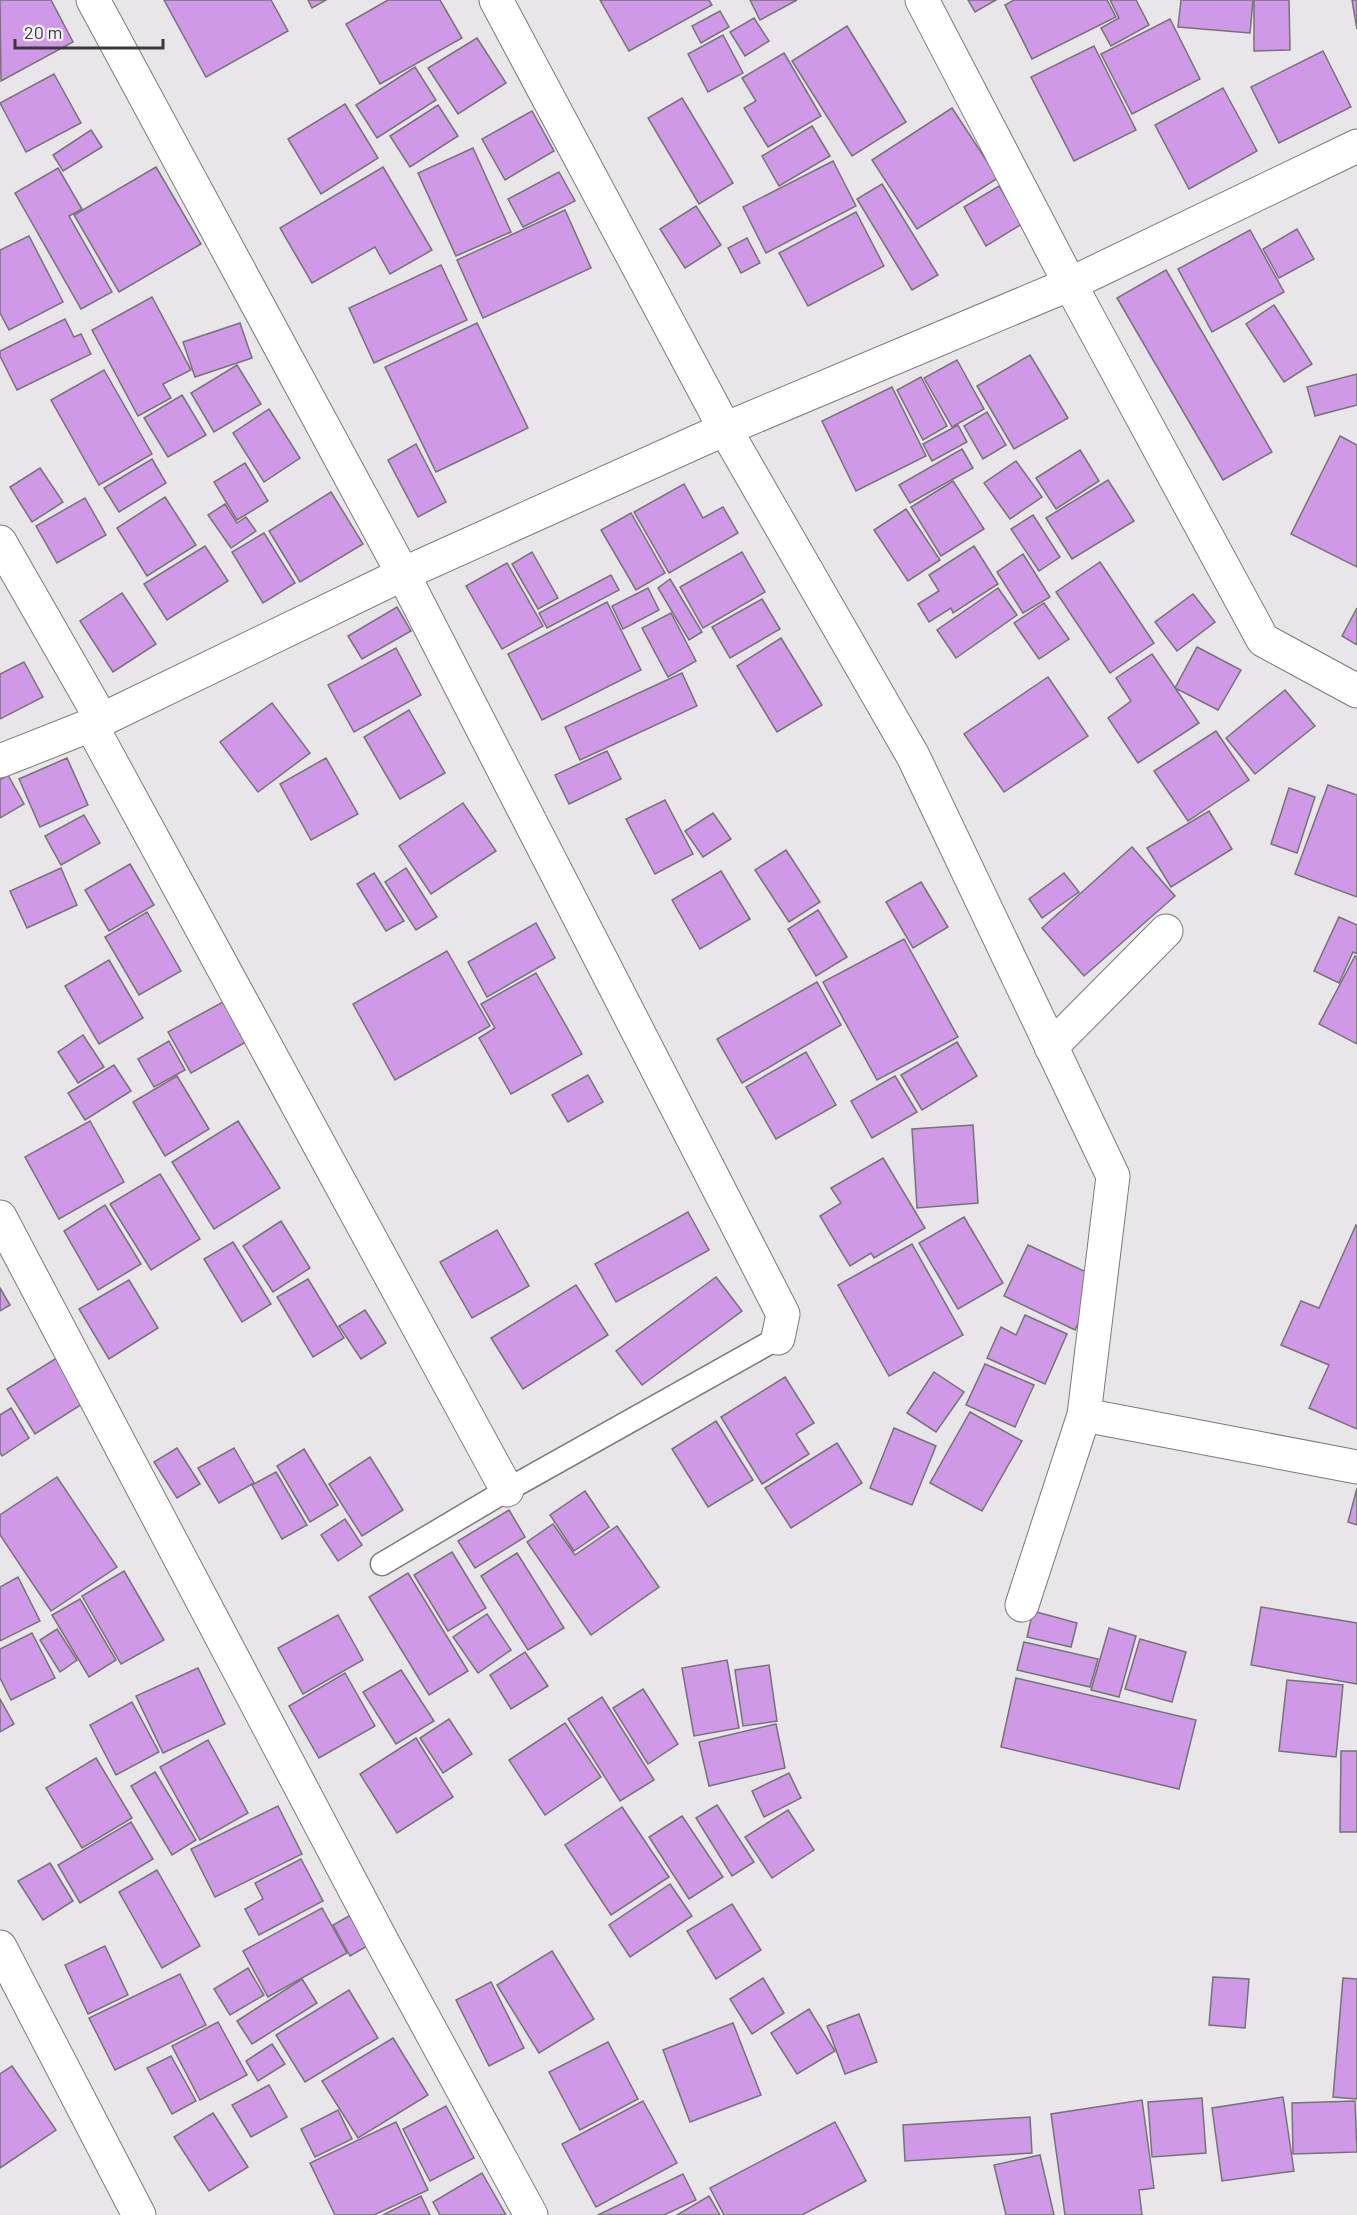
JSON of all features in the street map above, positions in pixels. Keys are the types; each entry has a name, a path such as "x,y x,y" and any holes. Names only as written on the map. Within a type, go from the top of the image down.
{"street":[{"path":"93,0 403,574 783,1314 778,1338"},
{"path":"496,0 725,429 913,756 1113,1176 1084,1415 1022,1605"},
{"path":"922,0 1070,284 1263,640 1357,691"},
{"path":"0,761 96,722 403,574 725,429 1070,284 1357,146"},
{"path":"0,542 507,1490"},
{"path":"1051,1047 1166,931"},
{"path":"0,1217 384,1945 531,2215"},
{"path":"1084,1415 1357,1467"},
{"path":"0,1947 139,2215"}],"lane":[{"path":"382,1564 507,1490 778,1338"}],"building":[{"path":"0,0 51,0 73,42 1,81"},
{"path":"164,0 271,0 288,31 206,77"},
{"path":"308,0 326,0 312,8"},
{"path":"388,0 440,0 462,38 380,84 346,24"},
{"path":"600,0 709,0 712,5 629,51"},
{"path":"750,0 797,0 760,20"},
{"path":"968,0 996,0 975,12"},
{"path":"1014,0 1107,0 1116,17 1032,59 1005,5"},
{"path":"1110,0 1136,0 1149,25 1111,46 1101,28 1119,18"},
{"path":"1181,0 1253,0 1250,33 1178,27"},
{"path":"1254,0 1289,0 1290,50 1254,51"},
{"path":"1352,0 1357,0 1357,29"},
{"path":"720,11 729,27 701,43 692,26"},
{"path":"754,18 769,41 745,56 730,32"},
{"path":"1170,19 1200,79 1132,114 1101,54"},
{"path":"847,26 906,122 852,156 792,61"},
{"path":"723,35 743,73 708,92 688,54"},
{"path":"477,38 506,83 458,114 428,68"},
{"path":"1094,46 1136,130 1074,161 1031,77"},
{"path":"1323,51 1351,107 1279,143 1251,87"},
{"path":"784,53 821,116 768,147 744,108 756,101 742,78"},
{"path":"415,67 436,100 377,138 356,105"},
{"path":"54,74 81,123 26,152 0,103"},
{"path":"1223,88 1257,151 1189,189 1155,125"},
{"path":"682,98 733,183 699,204 648,118"},
{"path":"345,104 378,158 321,194 288,139"},
{"path":"438,105 458,136 410,167 390,136"},
{"path":"952,108 998,178 917,229 872,160"},
{"path":"532,111 554,151 505,180 482,139"},
{"path":"812,126 830,156 779,186 762,156"},
{"path":"91,130 102,147 63,171 53,155"},
{"path":"473,148 511,232 456,256 418,173"},
{"path":"833,161 856,206 766,253 743,207"},
{"path":"156,167 201,244 119,292 74,215"},
{"path":"383,167 432,250 390,274 375,247 312,283 280,228"},
{"path":"58,168 82,209 69,216 112,292 81,309 15,193"},
{"path":"559,172 575,201 523,227 508,199"},
{"path":"882,184 938,275 912,290 857,199"},
{"path":"999,186 1022,224 986,246 964,207"},
{"path":"696,206 721,245 685,268 660,229"},
{"path":"565,210 591,268 483,318 457,260"},
{"path":"856,212 884,266 808,306 779,253"},
{"path":"1297,229 1314,259 1279,278 1263,249"},
{"path":"1250,230 1284,292 1212,332 1178,269"},
{"path":"29,236 63,302 9,330 0,313 0,250"},
{"path":"747,238 760,263 741,273 728,248"},
{"path":"441,265 467,320 374,363 349,308"},
{"path":"1166,270 1272,452 1223,480 1117,298"},
{"path":"152,297 191,370 163,384 171,398 138,416 92,330"},
{"path":"1274,305 1312,364 1284,382 1246,324"},
{"path":"65,319 74,337 81,334 91,354 17,390 0,356 0,351"},
{"path":"240,323 252,358 195,377 183,342"},
{"path":"477,323 528,428 436,472 385,367"},
{"path":"1030,355 1068,418 1014,449 977,386"},
{"path":"957,360 984,409 952,427 924,378"},
{"path":"237,365 261,404 214,432 191,393"},
{"path":"104,370 152,454 99,485 51,400"},
{"path":"1357,374 1357,405 1315,416 1307,387"},
{"path":"921,377 947,426 923,440 897,390"},
{"path":"892,387 926,456 856,491 822,421"},
{"path":"182,395 206,435 168,457 144,418"},
{"path":"269,409 300,458 264,482 233,433"},
{"path":"987,412 1006,445 983,459 964,426"},
{"path":"958,425 967,442 932,461 923,444"},
{"path":"1340,436 1357,445 1357,567 1291,534"},
{"path":"416,444 446,502 418,517 388,460"},
{"path":"962,449 973,468 910,503 899,485"},
{"path":"1080,450 1099,481 1056,509 1036,478"},
{"path":"152,459 166,483 119,512 104,488"},
{"path":"1016,461 1042,497 1010,519 984,483"},
{"path":"245,463 268,501 237,520 214,482"},
{"path":"40,468 63,502 32,522 10,487"},
{"path":"1108,480 1134,521 1072,559 1046,518"},
{"path":"953,481 984,529 941,556 911,507"},
{"path":"684,484 703,518 723,507 738,533 669,573 634,512"},
{"path":"331,492 363,544 300,582 269,531"},
{"path":"165,497 196,545 147,576 117,528"},
{"path":"85,498 106,535 57,563 36,526"},
{"path":"225,504 237,523 246,517 256,531 231,548 208,515"},
{"path":"906,509 940,560 908,581 874,530"},
{"path":"631,513 665,573 636,590 601,530"},
{"path":"1033,515 1060,557 1039,571 1011,529"},
{"path":"264,533 295,583 263,603 232,552"},
{"path":"205,546 228,581 167,620 144,584"},
{"path":"974,546 998,584 953,613 951,608 929,622 918,604 939,591 929,575"},
{"path":"532,552 558,598 538,609 512,564"},
{"path":"742,552 765,592 703,628 680,587"},
{"path":"1023,554 1050,597 1023,613 997,572"},
{"path":"1100,562 1154,643 1110,673 1056,592"},
{"path":"507,563 543,626 502,649 466,586"},
{"path":"611,575 619,590 547,628 539,613"},
{"path":"670,579 702,632 689,640 658,588"},
{"path":"648,588 659,610 623,629 612,606"},
{"path":"998,588 1017,615 956,658 937,630"},
{"path":"122,593 156,644 113,672 80,621"},
{"path":"1193,594 1215,622 1177,651 1155,622"},
{"path":"762,599 780,629 730,658 712,627"},
{"path":"607,602 641,670 542,720 508,654"},
{"path":"1044,603 1069,639 1039,659 1014,623"},
{"path":"397,607 411,631 362,659 348,636"},
{"path":"1357,608 1357,645 1342,636"},
{"path":"671,613 696,661 668,677 642,628"},
{"path":"781,638 822,705 777,732 737,666"},
{"path":"1197,647 1241,670 1218,710 1175,688"},
{"path":"396,648 421,695 354,732 328,685"},
{"path":"1152,654 1199,723 1138,763 1108,718 1131,701 1116,678"},
{"path":"24,662 43,697 0,719 0,674"},
{"path":"682,673 697,706 580,760 565,727"},
{"path":"1048,677 1088,736 1004,792 964,734"},
{"path":"1285,690 1315,726 1255,774 1226,738"},
{"path":"272,703 310,753 258,792 220,742"},
{"path":"409,710 445,773 400,799 364,737"},
{"path":"1216,731 1249,780 1188,821 1154,771"},
{"path":"607,751 621,779 569,804 555,775"},
{"path":"67,758 88,805 40,827 19,779"},
{"path":"326,758 358,814 311,840 280,784"},
{"path":"8,775 24,804 0,818 0,780"},
{"path":"1328,785 1357,795 1357,897 1295,874"},
{"path":"1289,788 1315,797 1297,853 1271,844"},
{"path":"665,800 693,854 655,874 626,819"},
{"path":"463,803 496,851 431,894 399,846"},
{"path":"1209,811 1232,849 1171,887 1147,848"},
{"path":"713,813 731,839 703,857 685,831"},
{"path":"84,815 100,843 61,865 45,836"},
{"path":"1132,847 1175,896 1084,976 1042,928"},
{"path":"786,850 820,902 789,922 755,870"},
{"path":"130,864 154,905 109,931 85,890"},
{"path":"61,868 77,905 27,928 10,891"},
{"path":"406,868 437,917 416,930 385,882"},
{"path":"721,871 750,919 700,949 672,900"},
{"path":"374,873 404,921 386,931 357,884"},
{"path":"1064,873 1079,892 1042,918 1029,899"},
{"path":"921,882 948,927 913,948 886,902"},
{"path":"818,910 847,957 816,976 788,929"},
{"path":"147,912 181,971 139,995 105,937"},
{"path":"1339,917 1357,925 1357,954 1353,952 1339,983 1314,971"},
{"path":"536,923 555,958 487,997 468,962"},
{"path":"904,939 958,1037 877,1080 823,982"},
{"path":"447,951 490,1026 395,1080 353,1004"},
{"path":"1355,956 1357,957 1357,1044 1319,1024"},
{"path":"109,960 143,1018 99,1044 65,986"},
{"path":"536,973 582,1054 511,1094 479,1038 495,1028 481,1004"},
{"path":"817,982 841,1025 742,1083 717,1039"},
{"path":"223,1002 246,1042 191,1073 168,1032"},
{"path":"83,1035 104,1067 78,1083 58,1052"},
{"path":"169,1041 185,1070 154,1087 138,1059"},
{"path":"957,1042 977,1076 922,1110 901,1075"},
{"path":"806,1052 836,1105 776,1139 746,1087"},
{"path":"114,1065 131,1091 85,1120 68,1093"},
{"path":"588,1075 603,1102 568,1122 552,1095"},
{"path":"177,1076 209,1129 165,1156 133,1102"},
{"path":"895,1076 917,1112 872,1138 851,1101"},
{"path":"90,1121 124,1182 59,1219 25,1157"},
{"path":"238,1121 280,1188 214,1229 172,1162"},
{"path":"973,1125 978,1203 917,1208 912,1129"},
{"path":"883,1158 925,1228 874,1258 871,1253 850,1266 820,1216 841,1203 831,1188"},
{"path":"160,1174 200,1239 151,1270 110,1204"},
{"path":"105,1205 141,1264 98,1290 64,1231"},
{"path":"688,1212 709,1250 616,1302 595,1264"},
{"path":"964,1217 1003,1283 958,1309 919,1243"},
{"path":"281,1221 310,1268 273,1292 243,1246"},
{"path":"1356,1225 1357,1429 1309,1408 1329,1365 1281,1345 1301,1301 1319,1308"},
{"path":"497,1230 529,1286 472,1318 440,1262"},
{"path":"233,1242 271,1304 242,1322 204,1259"},
{"path":"912,1244 963,1335 889,1376 838,1285"},
{"path":"1028,1245 1099,1278 1075,1330 1004,1296"},
{"path":"716,1277 742,1311 642,1385 616,1351"},
{"path":"308,1279 344,1338 313,1357 277,1297"},
{"path":"129,1280 158,1328 109,1359 79,1309"},
{"path":"576,1285 608,1335 523,1389 491,1338"},
{"path":"0,1288 10,1305 0,1311"},
{"path":"365,1310 386,1343 361,1359 339,1326"},
{"path":"1025,1315 1067,1334 1045,1384 987,1358 1001,1327 1016,1335"},
{"path":"63,1354 90,1399 35,1434 7,1389"},
{"path":"985,1364 1034,1385 1015,1427 966,1405"},
{"path":"934,1372 964,1392 936,1432 907,1413"},
{"path":"785,1377 814,1423 796,1434 809,1454 762,1484 721,1417"},
{"path":"11,1408 29,1438 2,1456 0,1453 0,1415"},
{"path":"970,1412 1022,1441 982,1511 930,1483"},
{"path":"716,1421 753,1480 708,1507 672,1449"},
{"path":"894,1428 936,1446 912,1505 870,1488"},
{"path":"837,1443 862,1483 791,1528 765,1488"},
{"path":"177,1448 200,1484 177,1498 154,1462"},
{"path":"234,1448 254,1483 219,1503 198,1468"},
{"path":"304,1449 338,1505 310,1522 277,1466"},
{"path":"370,1457 403,1510 362,1536 329,1484"},
{"path":"276,1472 307,1525 282,1539 252,1485"},
{"path":"57,1477 117,1567 51,1611 0,1535 0,1515"},
{"path":"1357,1488 1357,1525 1348,1522"},
{"path":"585,1491 609,1527 574,1551 550,1515"},
{"path":"509,1510 525,1537 475,1568 458,1541"},
{"path":"345,1519 362,1545 338,1561 321,1535"},
{"path":"553,1524 575,1555 617,1526 659,1587 591,1635 527,1542"},
{"path":"452,1552 486,1608 448,1631 414,1575"},
{"path":"517,1553 564,1628 528,1650 481,1576"},
{"path":"124,1571 164,1640 121,1664 82,1596"},
{"path":"408,1573 468,1671 429,1695 369,1597"},
{"path":"18,1577 40,1621 0,1641 0,1587"},
{"path":"80,1599 116,1660 89,1677 52,1615"},
{"path":"1261,1607 1357,1623 1357,1684 1251,1665"},
{"path":"1033,1611 1077,1623 1071,1647 1027,1637"},
{"path":"487,1614 511,1650 478,1673 453,1637"},
{"path":"338,1615 363,1660 303,1694 278,1648"},
{"path":"1109,1628 1136,1636 1119,1697 1091,1690"},
{"path":"57,1629 77,1660 60,1672 40,1640"},
{"path":"32,1633 55,1678 11,1700 0,1678 0,1649"},
{"path":"1140,1639 1186,1652 1172,1702 1125,1689"},
{"path":"1024,1642 1098,1659 1090,1687 1017,1670"},
{"path":"525,1652 548,1686 511,1709 490,1675"},
{"path":"727,1660 739,1728 694,1736 682,1668"},
{"path":"769,1665 777,1721 743,1726 735,1670"},
{"path":"198,1668 225,1724 163,1753 136,1696"},
{"path":"401,1670 434,1721 396,1744 363,1692"},
{"path":"345,1673 375,1726 319,1758 289,1706"},
{"path":"1016,1678 1196,1720 1179,1789 1001,1747"},
{"path":"1287,1680 1343,1685 1336,1757 1279,1751"},
{"path":"643,1689 678,1744 648,1764 613,1708"},
{"path":"602,1697 654,1780 620,1801 568,1719"},
{"path":"0,1699 14,1724 0,1732"},
{"path":"132,1702 159,1752 116,1775 90,1725"},
{"path":"449,1719 472,1754 443,1773 420,1738"},
{"path":"565,1723 601,1777 545,1815 509,1760"},
{"path":"776,1724 785,1768 709,1786 699,1742"},
{"path":"416,1738 453,1797 397,1833 360,1774"},
{"path":"208,1740 248,1813 200,1840 160,1767"},
{"path":"1341,1751 1357,1751 1357,1832 1340,1832"},
{"path":"96,1758 132,1818 82,1848 46,1788"},
{"path":"155,1772 196,1840 172,1855 131,1786"},
{"path":"789,1773 801,1798 764,1817 752,1791"},
{"path":"717,1805 754,1862 732,1876 696,1818"},
{"path":"278,1806 302,1854 215,1897 191,1849"},
{"path":"622,1807 669,1877 611,1915 565,1845"},
{"path":"788,1810 814,1850 772,1878 745,1837"},
{"path":"682,1816 723,1877 689,1899 649,1837"},
{"path":"131,1822 153,1859 80,1903 58,1865"},
{"path":"301,1859 323,1901 259,1935 245,1909 263,1899 255,1883"},
{"path":"50,1863 73,1901 43,1920 18,1881"},
{"path":"157,1870 200,1946 162,1968 119,1892"},
{"path":"670,1884 692,1916 630,1957 609,1925"},
{"path":"732,1904 761,1950 716,1979 687,1931"},
{"path":"322,1908 347,1953 268,1997 243,1951"},
{"path":"356,1912 374,1942 350,1956 333,1925"},
{"path":"105,1946 128,1995 88,2014 65,1965"},
{"path":"552,1951 594,2019 539,2053 497,1985"},
{"path":"248,1968 264,1995 230,2015 214,1989"},
{"path":"180,1974 206,2025 115,2070 89,2018"},
{"path":"1213,1977 1249,1979 1245,2028 1209,2025"},
{"path":"763,1978 784,2013 752,2034 730,1999"},
{"path":"1343,1978 1357,1979 1357,2099 1333,2097"},
{"path":"302,1979 317,2003 252,2044 237,2021"},
{"path":"491,1982 524,2048 489,2066 456,2000"},
{"path":"349,1990 378,2038 305,2082 276,2035"},
{"path":"809,2009 835,2051 797,2074 771,2033"},
{"path":"859,2014 877,2062 845,2074 827,2026"},
{"path":"218,2022 247,2075 200,2100 172,2046"},
{"path":"733,2023 761,2095 690,2122 663,2050"},
{"path":"393,2038 428,2095 358,2138 322,2081"},
{"path":"608,2042 638,2099 580,2130 549,2072"},
{"path":"272,2044 285,2064 258,2081 246,2061"},
{"path":"171,2056 196,2101 172,2114 147,2068"},
{"path":"12,2066 56,2130 0,2168 0,2074"},
{"path":"269,2085 287,2117 251,2137 232,2105"},
{"path":"1283,2097 1294,2171 1222,2181 1212,2108"},
{"path":"1202,2098 1206,2153 1152,2157 1148,2102"},
{"path":"1142,2100 1154,2188 1139,2190 1142,2215 1065,2215 1051,2114"},
{"path":"643,2101 677,2163 596,2207 562,2144"},
{"path":"1355,2101 1357,2152 1293,2154 1292,2103"},
{"path":"446,2106 474,2158 430,2181 403,2129"},
{"path":"338,2110 352,2139 315,2157 301,2129"},
{"path":"213,2113 248,2167 209,2191 174,2137"},
{"path":"1030,2117 1032,2153 905,2161 903,2125"},
{"path":"396,2122 428,2190 374,2215 335,2215 310,2163"},
{"path":"835,2122 866,2181 802,2215 724,2215 710,2188"},
{"path":"1040,2155 1054,2215 1006,2215 994,2165"},
{"path":"482,2173 506,2215 440,2215 433,2202"},
{"path":"683,2174 696,2200 664,2215 598,2215"},
{"path":"421,2196 430,2215 383,2215"},
{"path":"709,2196 720,2215 677,2215"}]}
